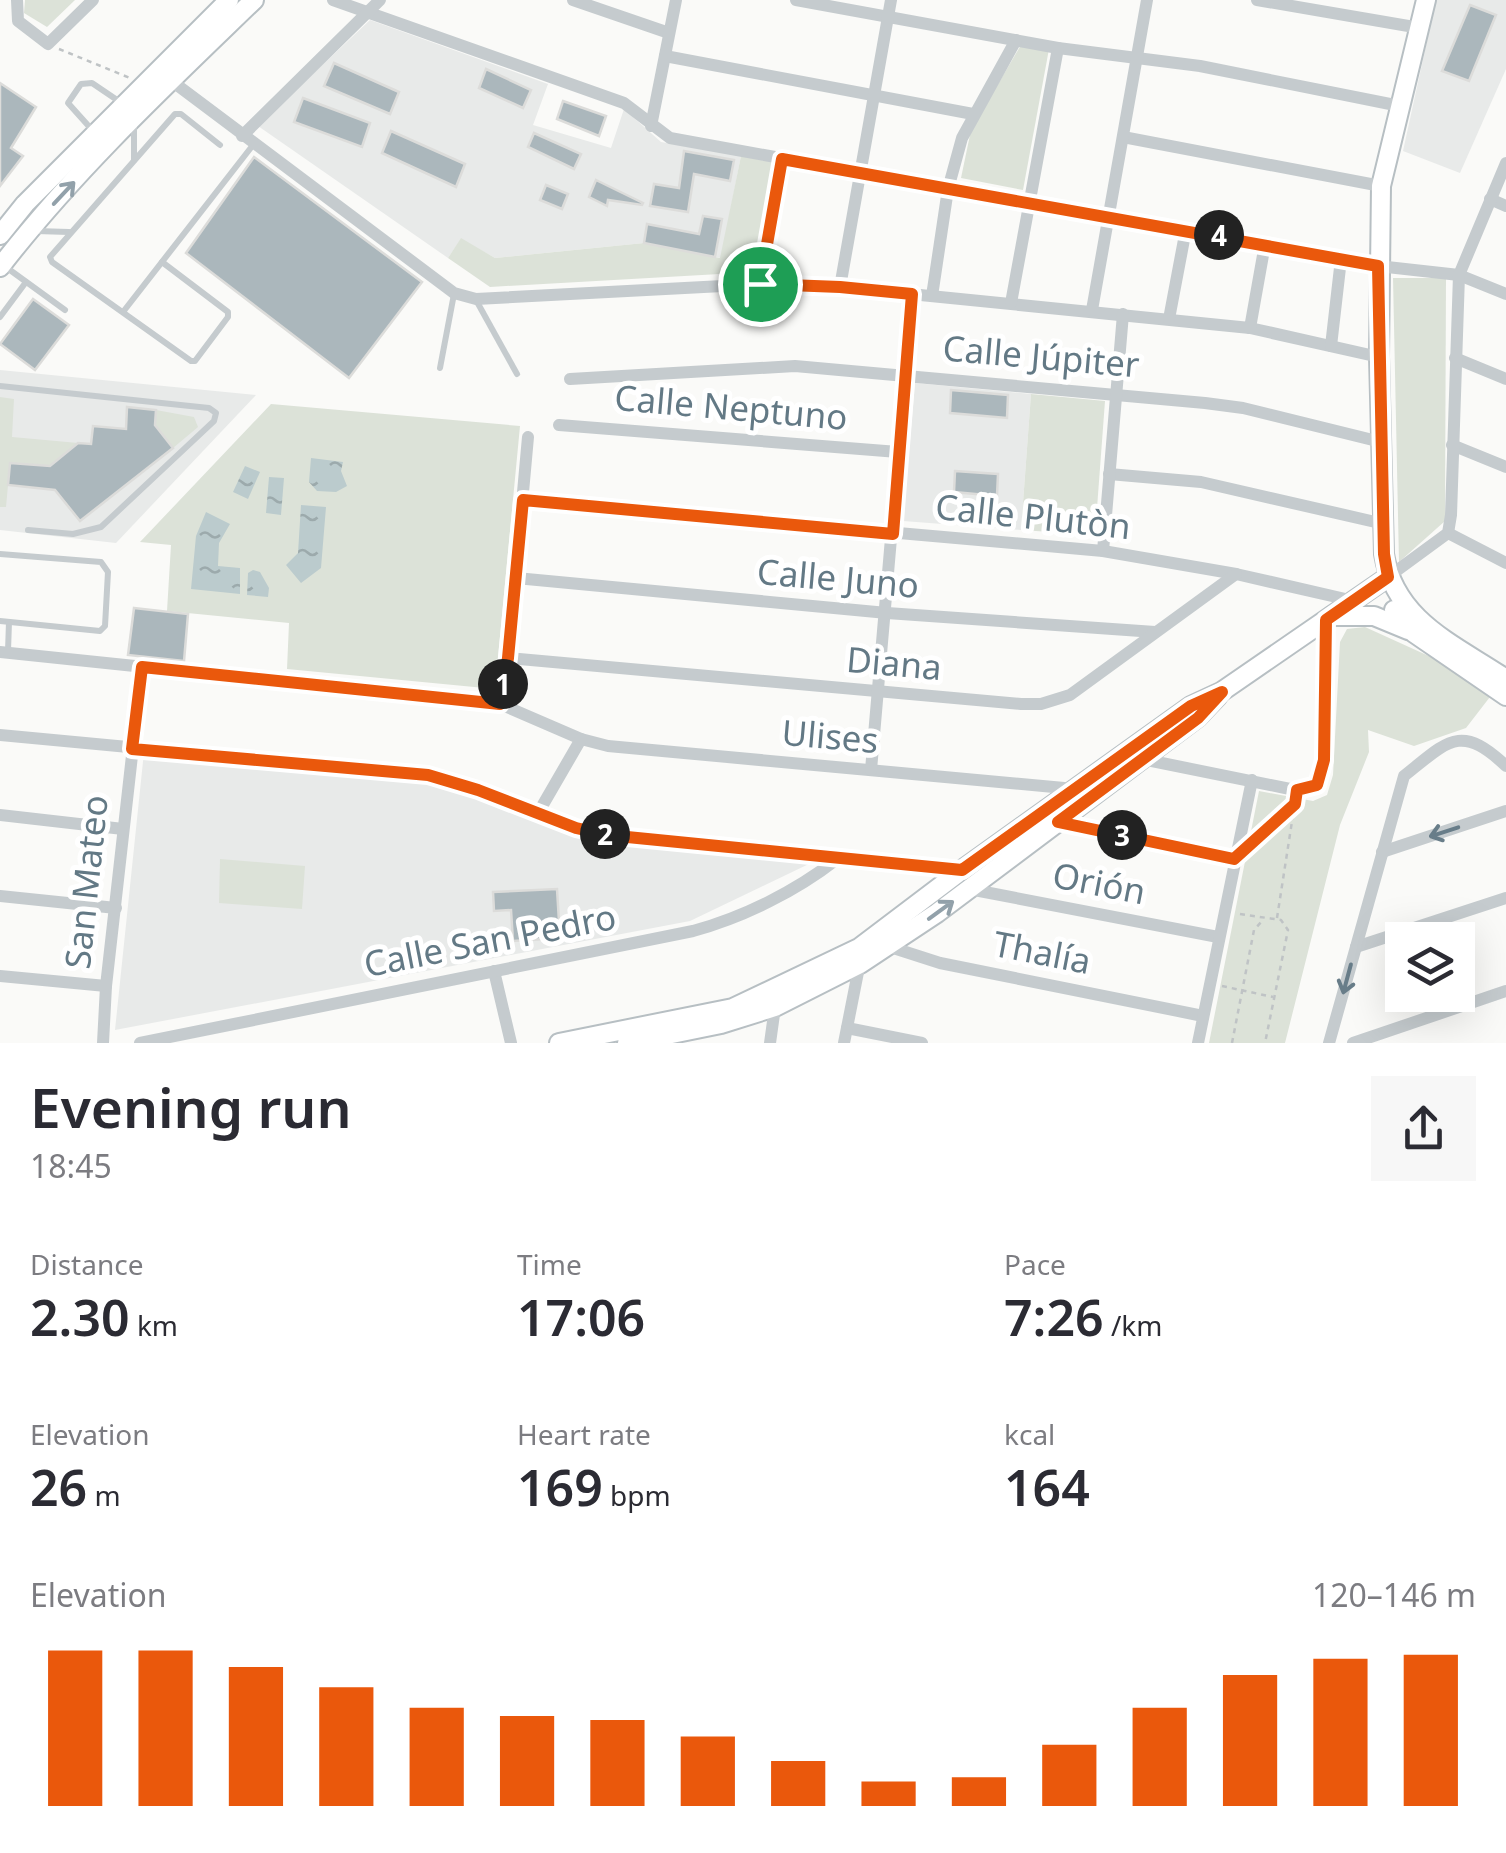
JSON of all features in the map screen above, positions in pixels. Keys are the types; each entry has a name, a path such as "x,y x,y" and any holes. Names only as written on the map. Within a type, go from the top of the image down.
{"street":[{"path":"17,0 16,16 22,26 48,44 93,0"},
{"path":"1,266 129,111 229,0"},
{"path":"2,230 96,134 129,111 145,84 165,75 254,0"},
{"path":"334,0 624,102 670,138 1378,266 1459,276 1506,294"},
{"path":"247,140 380,0"},
{"path":"573,0 669,33"},
{"path":"651,126 676,0"},
{"path":"796,0 1058,48 1200,66 1400,106"},
{"path":"840,287 891,0"},
{"path":"1092,310 1147,0"},
{"path":"1257,0 1420,28"},
{"path":"1414,633 1384,586 1378,266 1381,186 1426,0"},
{"path":"932,296 948,189 962,138 1016,40"},
{"path":"1011,303 1058,48"},
{"path":"664,56 973,114"},
{"path":"165,75 454,293 476,299 760,284 840,287 1250,328 1379,357"},
{"path":"1123,137 1381,186"},
{"path":"760,284 782,159"},
{"path":"559,1043 734,1008 869,950 962,870 1191,706 1222,692 1356,600 1384,586 1448,533 1459,276 1506,163"},
{"path":"1490,199 1506,206"},
{"path":"1169,320 1186,229"},
{"path":"1250,328 1265,244"},
{"path":"1331,346 1341,259"},
{"path":"871,770 912,294"},
{"path":"1103,551 1123,314"},
{"path":"1455,358 1506,379"},
{"name":"Calle Júpiter","path":"570,378 795,366 905,374 1243,408 1382,442"},
{"name":"Calle Neptuno","path":"559,424 898,452"},
{"path":"500,704 508,658 528,437"},
{"path":"1452,445 1506,467"},
{"path":"1109,474 1201,482 1384,524"},
{"name":"Calle Plutòn","path":"523,500 1103,551 1356,600"},
{"path":"1448,533 1506,562"},
{"path":"1356,600 1384,551"},
{"name":"Diana","path":"508,658 880,693 1021,704 1053,702 1070,695 1236,574"},
{"name":"Calle Juno","path":"516,578 887,614 1155,632"},
{"path":"1384,586 1411,613 1506,679"},
{"path":"1329,618 1374,616 1414,633 1506,696"},
{"path":"1142,759 1252,780 1296,796 1317,785 1323,770 1329,618"},
{"name":"Ulises","path":"4,652 500,704 581,740 623,748 1075,789"},
{"name":"San Mateo","path":"103,1043 142,667"},
{"path":"626,1043 721,1024 775,1007 968,889 1198,718 1222,692"},
{"path":"0,735 428,775 478,790 537,815 607,835 962,870"},
{"path":"537,815 581,740"},
{"path":"1329,1043 1404,776 1428,754 1459,741 1480,743 1506,766"},
{"path":"1198,1043 1252,780"},
{"path":"1382,852 1506,811"},
{"path":"0,815 123,830"},
{"path":"1058,822 1234,859"},
{"name":"Calle San Pedro","path":"140,1043 713,926 801,884 836,859"},
{"name":"Orión","path":"968,889 1218,937"},
{"path":"0,896 116,908"},
{"path":"1356,948 1506,898"},
{"path":"844,1043 869,950"},
{"name":"Thalía","path":"869,950 1203,1016"},
{"path":"494,971 511,1043"},
{"path":"0,976 106,986"},
{"path":"1353,1043 1506,991"},
{"path":"770,1043 775,1007"},
{"path":"847,1028 922,1043"}],"lane":[{"path":"96,134 68,103 81,84 92,83 129,111 134,161"},
{"path":"162,262 227,310 228,318 192,361 52,262 51,254 177,114 220,144"},
{"path":"123,312 247,140"},
{"path":"29,230 70,232"},
{"path":"1,266 65,310"},
{"path":"0,317 26,282"},
{"path":"440,368 454,293"},
{"path":"476,299 478,309 518,374"},
{"path":"0,386 209,408 216,413 214,421 101,527 73,534 28,530"},
{"path":"0,554 101,562 108,572 105,626 100,631 5,621 4,652"}],"path":[{"path":"48,44 145,84"},
{"path":"1234,859 1296,796"},
{"path":"1277,919 1296,796"},
{"path":"1223,915 1277,919 1288,930 1265,1043"},
{"path":"1232,1043 1254,930 1263,920"},
{"path":"1210,984 1274,997"}],"shaded area":[{"path":"25,0 75,0 47,27 24,13"},
{"path":"1436,0 1506,0 1506,69 1460,173 1403,151"},
{"path":"370,20 548,84 533,125 611,148 624,109 661,142 741,156 721,258 644,243 495,258 461,239 448,258 258,126"},
{"path":"1021,45 1049,49 1023,190 961,178 971,130"},
{"path":"741,156 772,162 755,272 490,287 448,258 461,238 495,258 644,243 720,258"},
{"path":"1393,278 1446,278 1445,521 1399,562"},
{"path":"0,370 256,395 116,543 0,530"},
{"path":"915,383 1031,394 1021,530 903,521"},
{"path":"1031,394 1105,401 1095,535 1021,530"},
{"path":"0,397 14,399 12,437 78,443 50,466 10,463 6,507 0,507"},
{"path":"271,404 520,426 495,689 287,669 289,623 167,611 171,545 140,542"},
{"path":"156,410 194,417 198,427 173,448 155,425"},
{"path":"1365,627 1431,657 1493,693 1466,728 1414,746 1368,730 1369,752 1340,825 1285,1043 1209,1043 1259,791 1313,801 1327,795 1333,775 1340,642 1347,629"},
{"path":"144,752 435,781 614,840 813,862 690,921 115,1030"},
{"path":"220,859 305,866 302,909 219,903"}],"water":[{"path":"311,458 343,462 341,471 347,486 336,492 317,491 309,482"},
{"path":"245,466 260,472 248,499 233,492"},
{"path":"269,477 284,478 281,515 266,513"},
{"path":"301,505 326,507 321,568 301,583 286,565 298,553"},
{"path":"206,512 230,524 219,543 218,566 240,568 240,594 191,589 196,536"},
{"path":"260,572 269,588 268,597 247,595 248,573"}],"building":[{"path":"1470,5 1496,15 1469,81 1442,71"},
{"path":"334,63 399,92 390,114 324,86"},
{"path":"486,69 531,90 523,108 479,88"},
{"path":"0,83 36,107 11,148 23,156 0,186"},
{"path":"303,98 370,123 362,147 294,122"},
{"path":"563,101 606,116 599,136 557,119"},
{"path":"391,131 465,164 456,187 382,153"},
{"path":"534,133 581,154 574,169 528,147"},
{"path":"684,151 734,160 730,181 694,174 688,212 650,206 654,184 679,188"},
{"path":"254,157 422,282 349,378 186,253"},
{"path":"596,180 642,205 608,200 607,206 589,197"},
{"path":"546,185 568,194 562,209 540,200"},
{"path":"703,216 722,219 715,257 644,243 647,224 699,234"},
{"path":"33,299 69,325 35,370 0,344"},
{"path":"951,390 1008,395 1007,418 950,413"},
{"path":"127,407 156,410 155,425 173,448 80,521 55,490 8,485 10,463 50,466 78,443 91,444 93,426 126,429"},
{"path":"955,471 998,474 997,496 954,492"},
{"path":"134,608 188,614 184,661 128,655"},
{"path":"557,889 560,938 513,941 511,910 494,911 493,892"}],"route":[{"path":"782,159 1378,266 1384,554 1388,577 1326,620 1324,760 1320,782 1297,790 1295,804 1234,859 1058,822 1198,718 1222,692 1191,706 962,870 607,835 537,815 478,790 428,775 132,749 142,667 500,704 523,500 893,534 912,294 760,284 782,159"}]}
